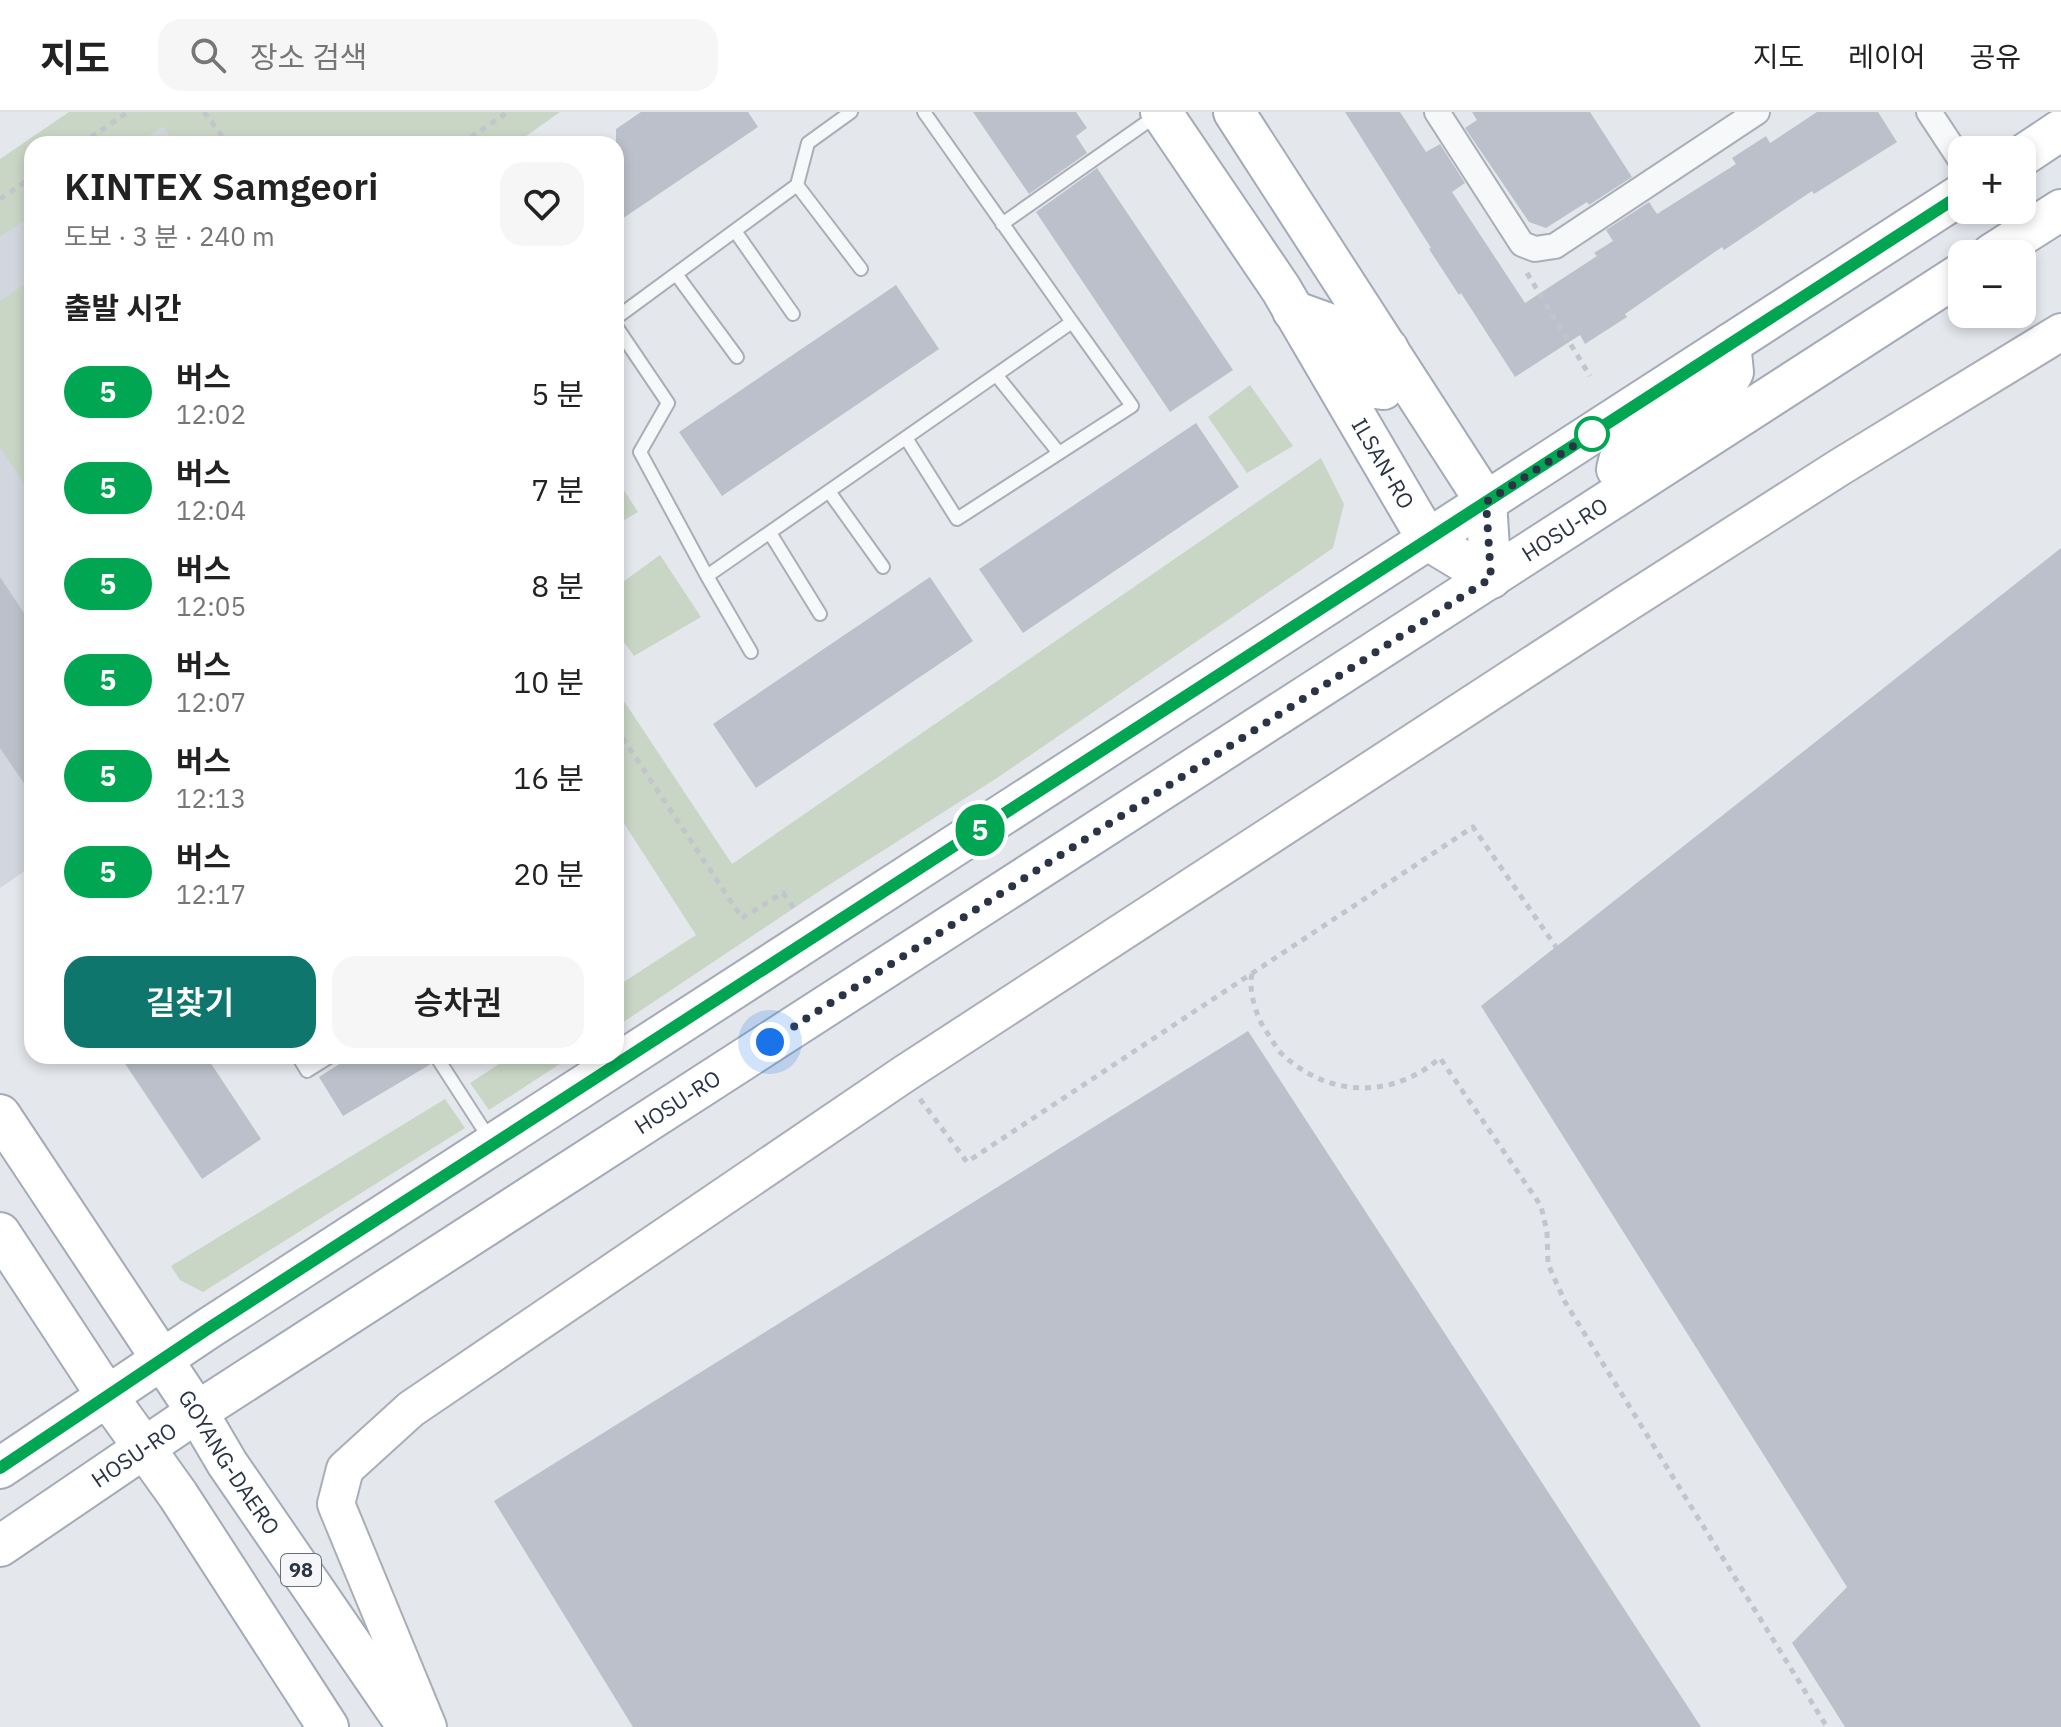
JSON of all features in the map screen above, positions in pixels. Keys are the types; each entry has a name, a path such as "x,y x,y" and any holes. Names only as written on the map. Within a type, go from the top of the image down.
{"main road":[{"name":"ILSAN-RO","path":"1162,112 1293,311 1428,540 1491,578"},
{"path":"1234,112 1486,502 1491,578"},
{"path":"2036,147 2061,130"},
{"path":"624,1059 1948,203"},
{"path":"2014,240 2057,213"},
{"name":"HOSU-RO","path":"0,1546 197,1412 1948,282"},
{"path":"1293,311 1332,325 1375,388 1383,389 1390,381 1392,374 1388,349"},
{"path":"428,1727 336,1504 345,1469 411,1409 904,1074 1624,605 1840,467 2061,332"},
{"path":"1644,477 1629,479 1622,476 1617,469 1619,461 1724,389 1733,372 1730,344"},
{"path":"0,1468 617,1064"},
{"name":"GOYANG-DAERO","path":"0,1115 197,1412 227,1463 408,1727"},
{"path":"0,1233 107,1396 146,1447 328,1727"}],"street":[{"path":"1437,112 1522,244 1535,249 1555,246 1757,112"},
{"path":"1929,112 1948,141"}],"lane":[{"path":"624,312 797,185 808,143 851,112"},
{"path":"906,438 957,519 1132,406 924,112"},
{"path":"1002,224 1162,112"},
{"path":"797,185 861,269"},
{"path":"735,231 793,314"},
{"path":"676,274 737,357"},
{"path":"707,576 1072,322"},
{"path":"624,338 668,403 640,452 751,652"},
{"path":"997,376 1059,453"},
{"path":"830,493 883,567"},
{"path":"770,533 820,614"},
{"path":"303,1064 307,1071 318,1064"},
{"path":"441,1064 493,1144"}],"path":[{"path":"93,136 128,112"},
{"path":"204,112 222,136"},
{"path":"473,136 508,112"},
{"path":"0,199 24,182"},
{"path":"1535,249 1526,275 1590,376"},
{"path":"624,740 742,918 783,893 799,915"},
{"path":"920,1098 967,1162 1473,827 1556,947"},
{"path":"1252,974 1250,981 1259,1019 1280,1052 1310,1076 1347,1088 1386,1087 1422,1074 1440,1058 1541,1206 1547,1232 1548,1264 1565,1302 1827,1727"}],"shaded area":[{"path":"163,127 169,136 150,136"},
{"path":"24,221 24,872 0,888 0,237"}],"green space":[{"path":"69,112 560,112 526,136 169,136 163,127 150,136 34,136"},
{"path":"24,143 24,221 0,237 0,159"},
{"path":"24,284 24,483 0,447 0,301"},
{"path":"1250,385 1293,446 1247,473 1208,417"},
{"path":"1321,458 1344,504 1333,548 997,778 821,890 624,1022 624,982 696,935 624,823 624,701 732,864"},
{"path":"624,490 638,512 624,520"},
{"path":"660,555 701,617 634,656 624,642 624,581"},
{"path":"499,1064 560,1064 489,1110 470,1083"},
{"path":"445,1099 465,1128 203,1292 180,1280 171,1266"}],"building":[{"path":"641,112 748,112 758,127 624,218 624,136 616,136 616,129"},
{"path":"973,112 1076,112 1087,128 1076,136 1087,153 1029,194"},
{"path":"1345,112 1400,112 1426,152 1440,144 1465,183 1452,192 1525,303 1597,256 1594,253 1613,241 1606,230 1649,202 1657,214 1736,164 1732,158 1766,136 1770,143 1817,112 1878,112 1897,142 1814,194 1812,191 1724,250 1722,247 1585,344 1580,335 1515,377 1429,249"},
{"path":"1472,112 1590,112 1632,177 1546,228 1529,222 1465,128 1477,120"},
{"path":"1097,168 1233,370 1170,412 1036,212"},
{"path":"896,285 939,349 722,496 679,432"},
{"path":"1196,423 1239,487 1023,633 979,569"},
{"path":"2061,548 2061,1727 1845,1727 1792,1643 1847,1587 1481,1006"},
{"path":"0,577 24,613 24,783 0,748"},
{"path":"930,577 973,641 756,788 713,724"},
{"path":"1248,1031 1701,1727 633,1727 494,1501"},
{"path":"125,1064 211,1064 261,1139 202,1179"},
{"path":"339,1064 431,1064 343,1116 319,1077"}],"bus line":[{"name":"5","path":"624,1060 1948,203"},
{"name":"5","path":"0,1468 209,1328 617,1064"}],"route":[{"path":"770,1042 1491,578 1486,502 1592,434"}]}
